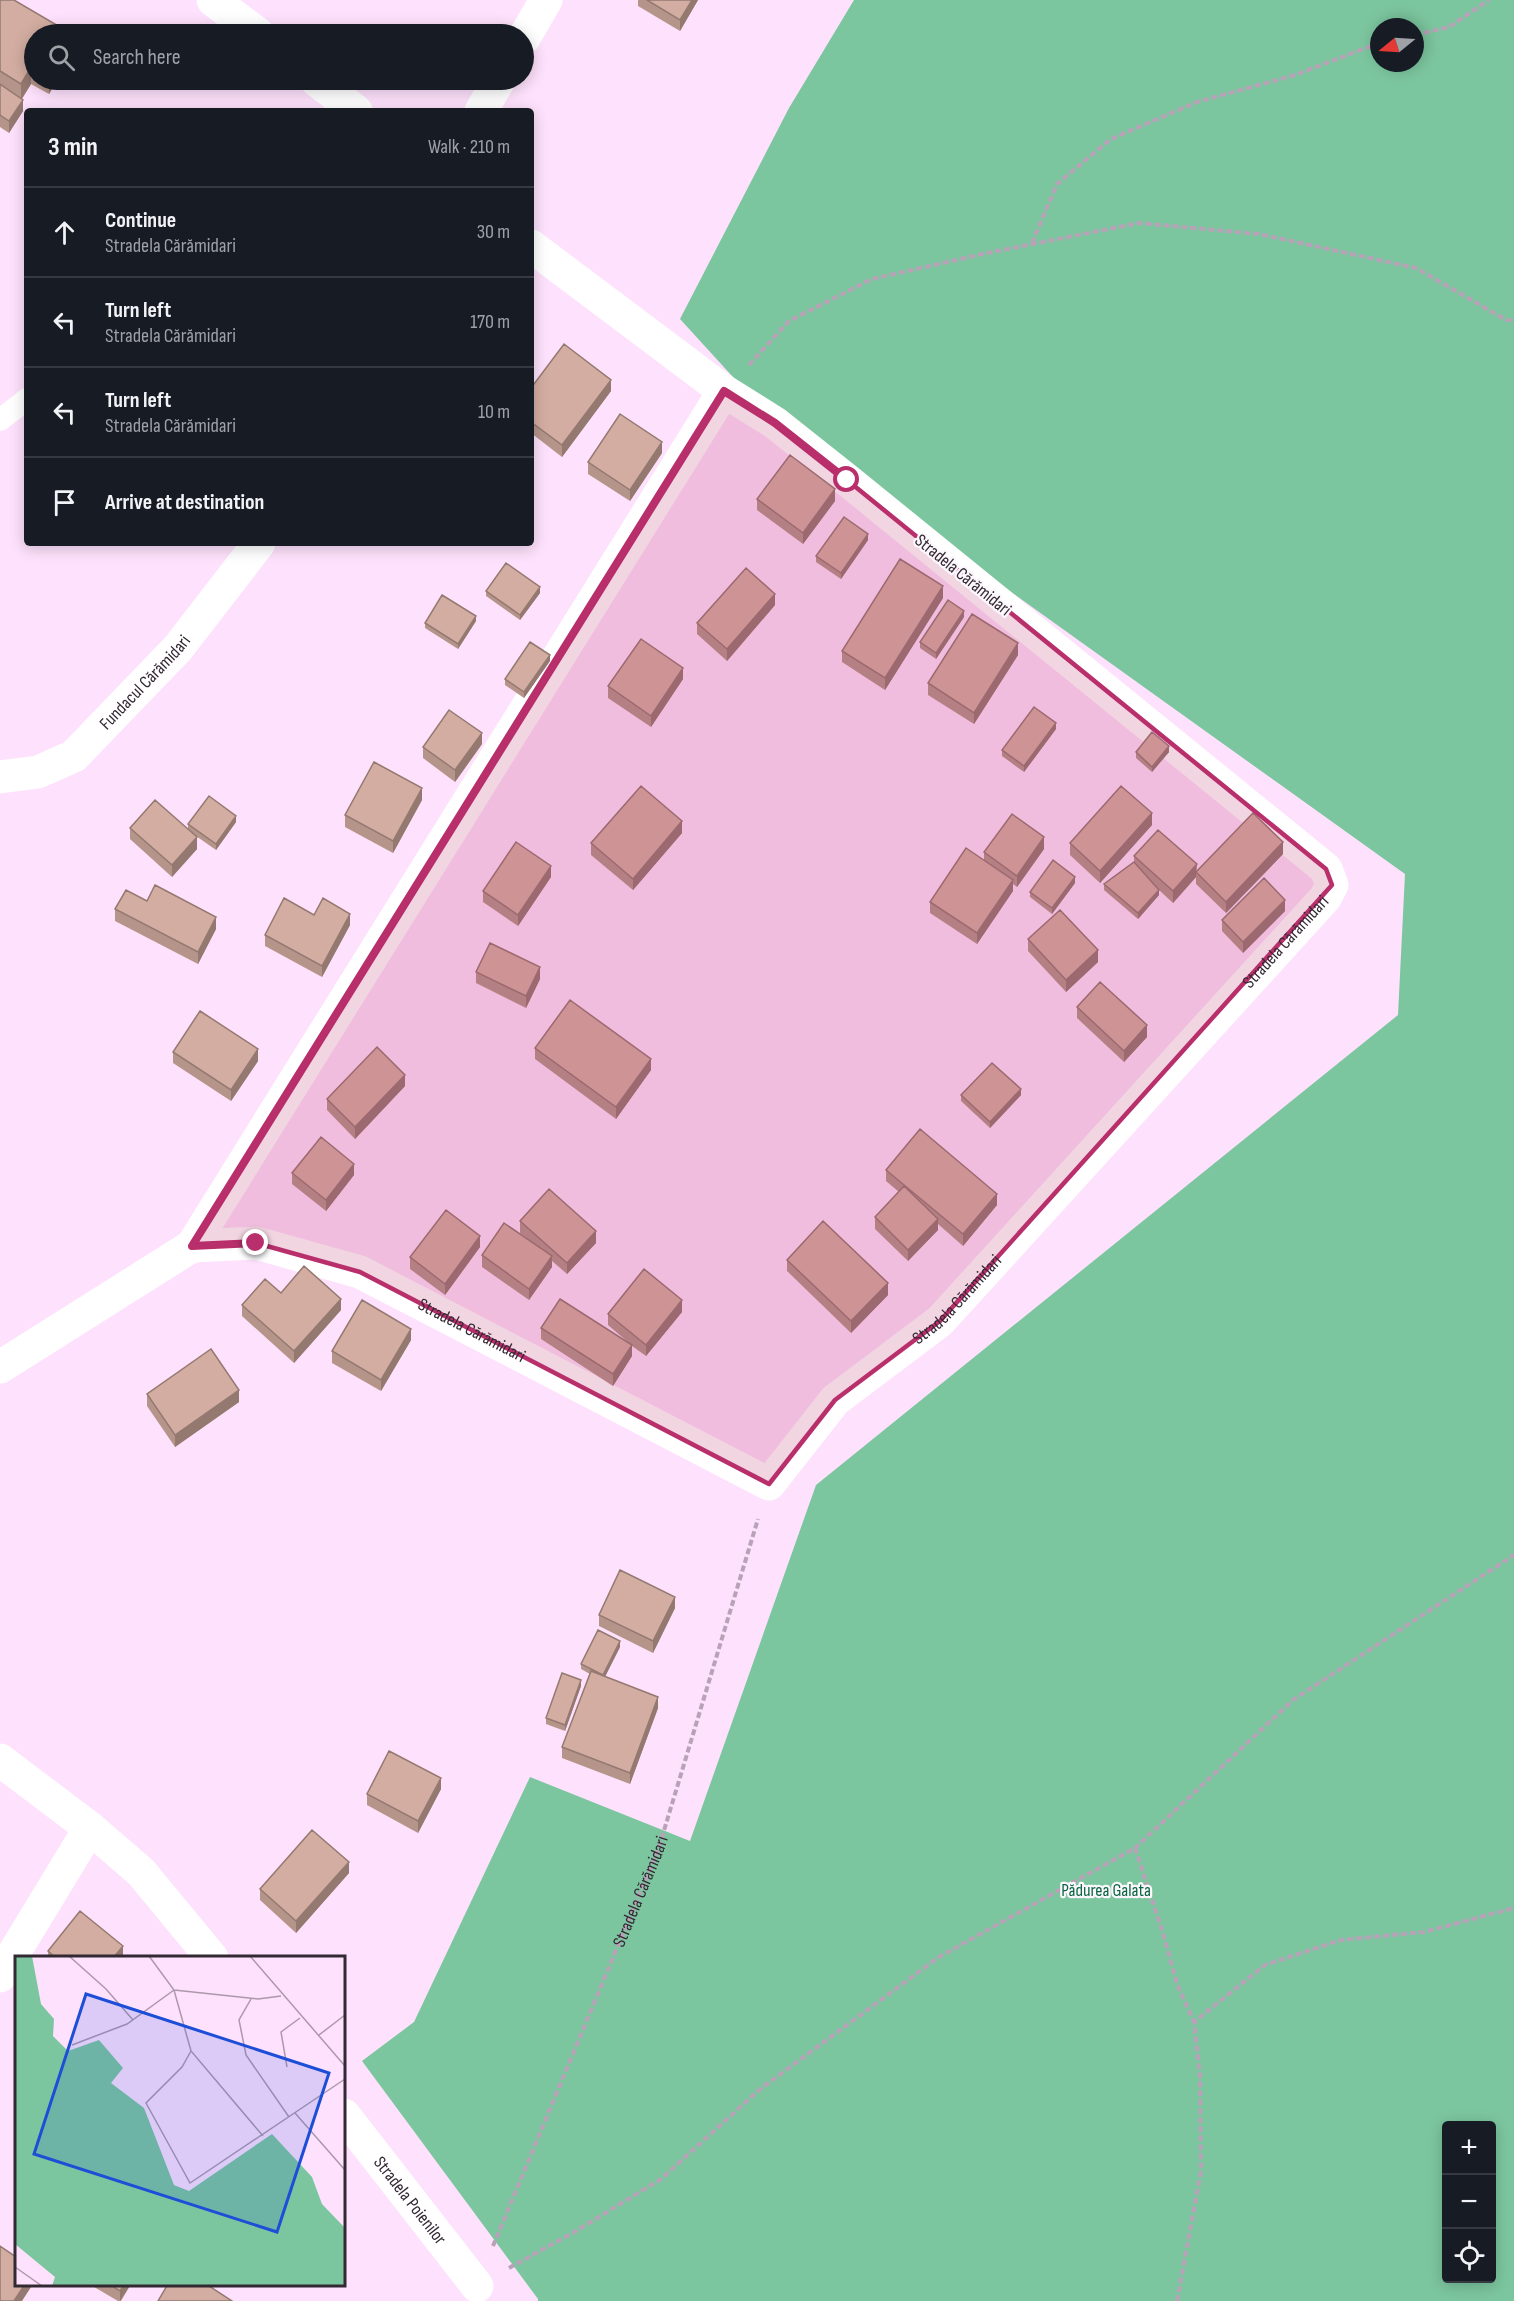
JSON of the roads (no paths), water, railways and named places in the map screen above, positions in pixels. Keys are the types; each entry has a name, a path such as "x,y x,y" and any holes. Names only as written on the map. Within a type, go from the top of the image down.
{"street":[{"path":"213,0 245,24"},
{"path":"532,24 546,0"},
{"path":"329,90 352,108"},
{"path":"483,108 493,90"},
{"name":"Stradela Cărămidari","path":"192,1246 256,1243 360,1272 768,1484 835,1400 940,1321 1325,898 1332,885 1326,869 847,480 775,423 724,391 534,248"},
{"name":"Stradela Cărămidari","path":"0,1367 192,1246 724,391"},
{"name":"Fundacul Cărămidari","path":"0,777 38,772 74,756 178,648 257,546"},
{"path":"0,1760 90,1828 141,1872 210,1956"},
{"path":"0,1976 90,1828"},
{"name":"Stradela Poienilor","path":"345,2116 477,2286"}],"lane":[{"path":"0,420 24,401"}],"park label":[{"name":"Pădurea Galata","path":"1106,1890"}]}
